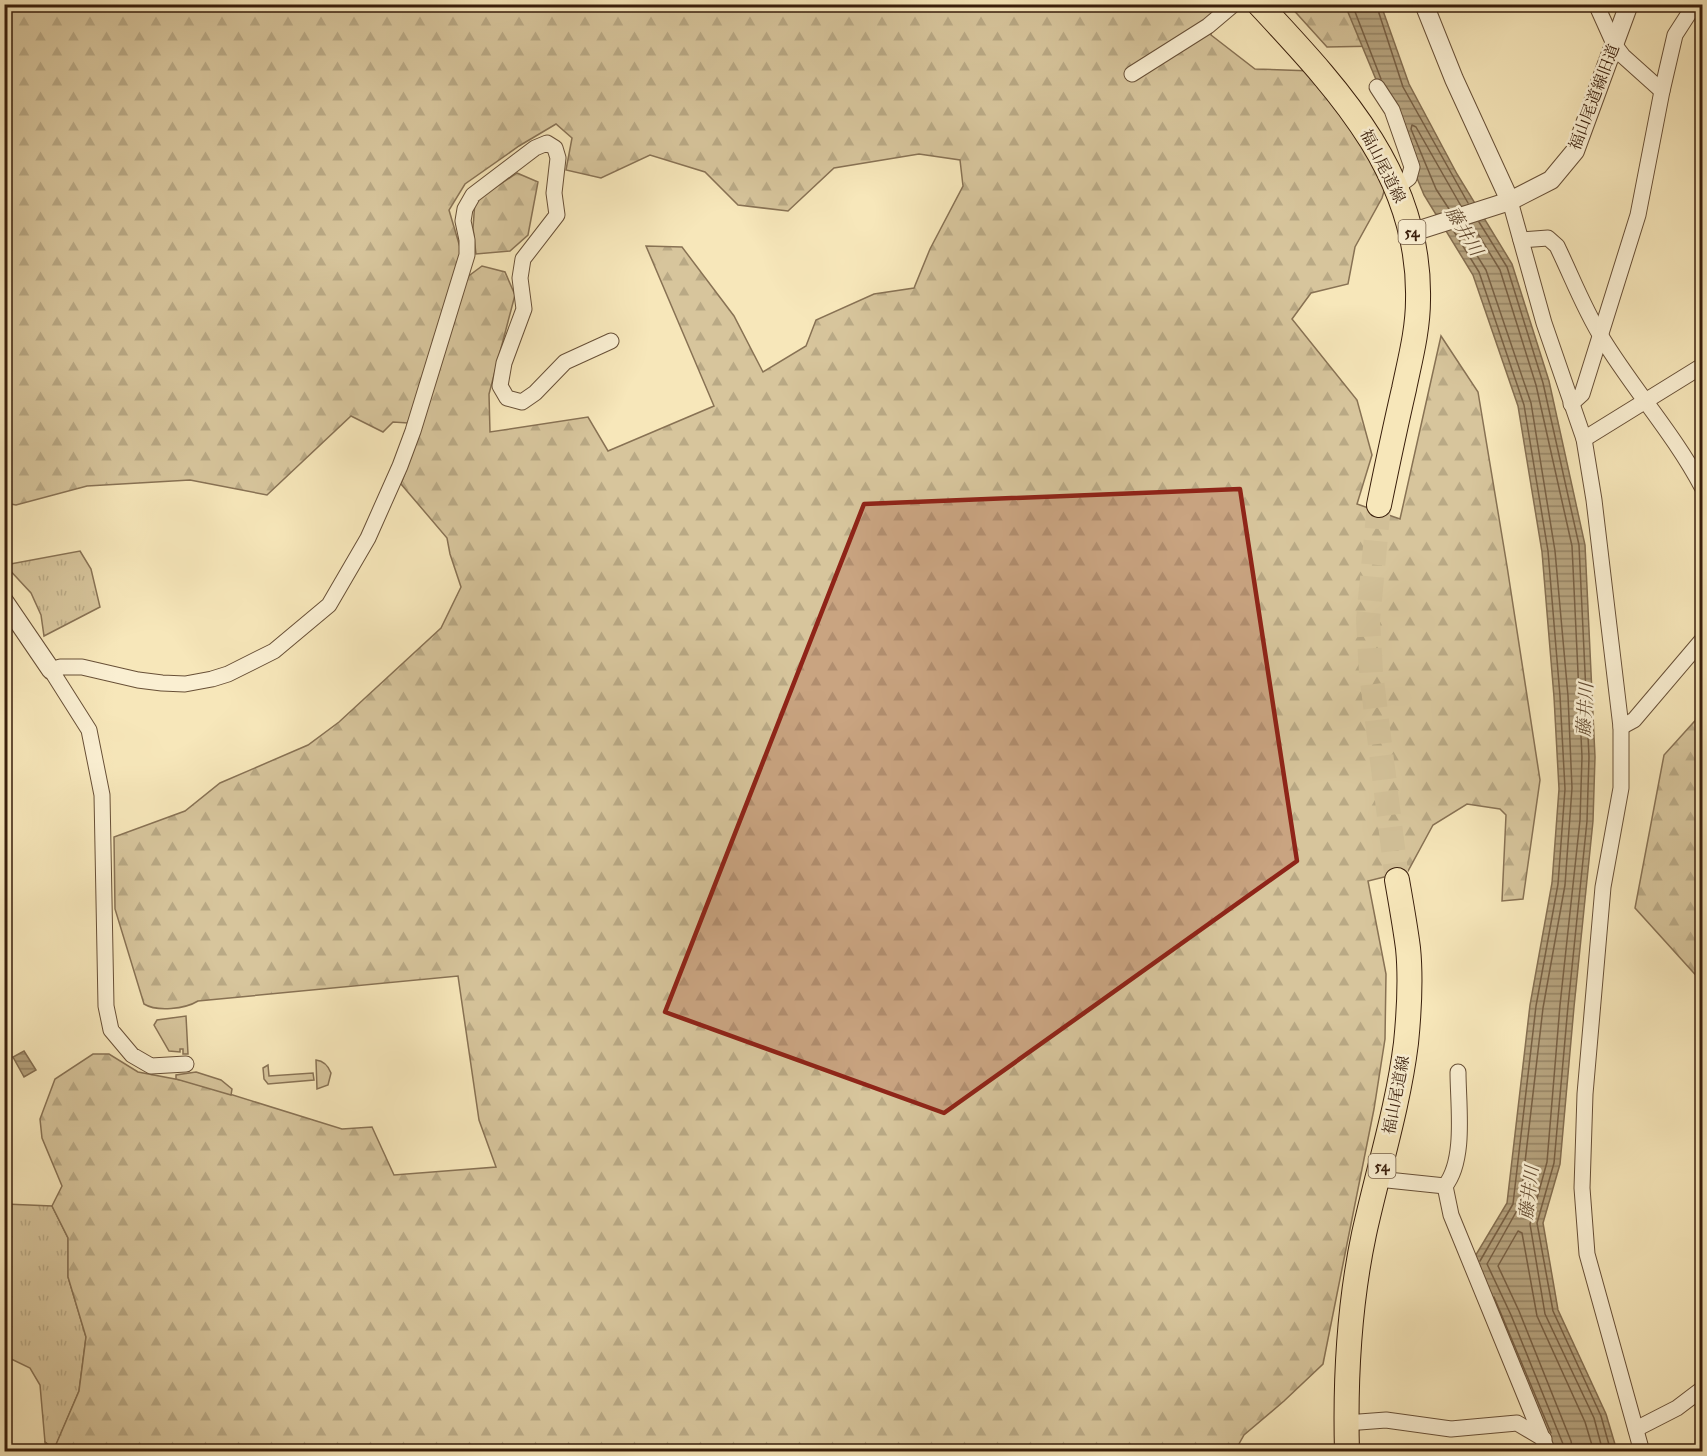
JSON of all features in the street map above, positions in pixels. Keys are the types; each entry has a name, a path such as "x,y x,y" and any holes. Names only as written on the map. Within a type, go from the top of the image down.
{"main road":[{"name":"福山尾道線","path":"1259,4 1325,75 1368,133 1422,230 1413,344 1378,505"},
{"name":"福山尾道線","path":"1347,1452 1350,1325 1364,1235 1395,1113 1407,1031 1408,950 1397,880"}],"street":[{"path":"1132,74 1208,26 1234,4"},
{"path":"1424,4 1502,205 1521,240 1544,323 1584,439 1621,727 1621,788 1603,887 1585,1094 1582,1188 1587,1254 1642,1452"},
{"path":"1596,4 1614,44 1623,56 1662,91"},
{"name":"福山尾道線旧道","path":"1422,230 1502,205 1551,180 1575,151 1629,4"},
{"path":"1571,404 1582,394 1638,215 1675,35 1695,4"},
{"path":"1377,87 1392,110 1412,167 1409,178 1397,187"},
{"path":"51,670 60,667 82,667 138,680 184,684 212,679 228,674 274,651 329,605 368,538 413,431 467,255 463,221 465,209 473,195 535,148 547,144 555,148 558,158 554,193 557,215 523,259 520,278 524,309 504,363 500,386 507,398 522,402 535,393 564,362 611,341"},
{"path":"1521,240 1548,238 1557,246 1601,336 1644,401 1687,459 1702,487"},
{"path":"1584,439 1702,366"},
{"path":"4,601 88,730 102,795 106,1006 111,1030 132,1055 151,1066 186,1064"},
{"path":"1621,727 1634,720 1702,640"},
{"path":"1458,1072 1458,1153 1452,1177 1445,1186 1451,1215 1546,1445"},
{"path":"1378,1179 1445,1186"},
{"path":"1636,1429 1677,1408 1702,1389"},
{"path":"1346,1422 1386,1419 1451,1429 1517,1423 1546,1445"}],"highlighted area":[{"path":"1240,489 1297,861 944,1113 665,1012 864,504"}],"green space":[{"path":"4,5 1215,5 1211,35 1255,69 1313,71 1393,162 1382,198 1355,247 1348,284 1311,293 1292,319 1357,400 1372,455 1357,504 1400,519 1441,336 1478,392 1540,780 1523,899 1502,901 1506,815 1500,809 1467,804 1433,825 1408,871 1368,881 1386,974 1385,1039 1374,1109 1323,1364 1244,1435 1235,1451 46,1451 45,1442 54,1449 79,1391 86,1337 68,1277 68,1238 52,1206 62,1186 42,1138 40,1119 55,1079 93,1054 109,1054 138,1072 191,1082 342,1129 372,1127 394,1175 496,1167 479,1120 458,976 198,1001 179,1008 156,1008 144,1004 115,909 114,837 185,811 220,783 308,745 339,722 441,628 461,587 447,538 401,484 414,448 462,281 482,266 505,272 515,295 489,394 490,432 588,417 608,451 714,406 646,246 682,247 734,316 763,372 806,346 816,320 874,294 914,288 930,249 963,186 960,160 919,154 834,168 788,211 738,205 705,172 650,155 601,178 566,170 572,138 556,124 519,146 465,184 449,210 462,254 408,423 393,422 383,432 351,416 267,495 190,480 87,486 16,505 5,503"},
{"path":"1289,5 1360,5 1380,46 1327,47"},
{"path":"517,173 538,182 528,235 510,251 476,254 473,228 475,201"},
{"path":"80,551 91,569 100,607 44,636 41,615 31,593 5,565"},
{"path":"1702,713 1702,982 1635,908 1664,755"},
{"path":"186,1016 188,1054 183,1054 183,1049 180,1049 180,1052 169,1051 154,1025 157,1020"},
{"path":"316,1060 325,1064 331,1073 328,1085 317,1089"},
{"path":"268,1065 269,1076 313,1073 314,1080 268,1084 264,1079 263,1068"},
{"path":"196,1072 221,1080 232,1089 231,1095 176,1079 176,1075"},
{"path":"5,1204 52,1206 68,1238 68,1277 86,1337 79,1391 54,1450 45,1442 40,1385 30,1368 5,1356"}],"water":[{"name":"藤井川","path":"1345,5 1381,5 1409,84 1457,174 1512,264 1549,381 1585,545 1595,757 1593,821 1560,1164 1543,1223 1558,1310 1606,1414 1617,1451 1551,1451 1471,1263 1507,1203 1530,1005 1552,883 1559,789 1542,552 1518,406 1473,275 1424,195"},
{"path":"24,1051 36,1070 24,1077 13,1057"}],"tunnel":[{"path":"1379,505 1368,620 1371,673 1397,880"}]}
